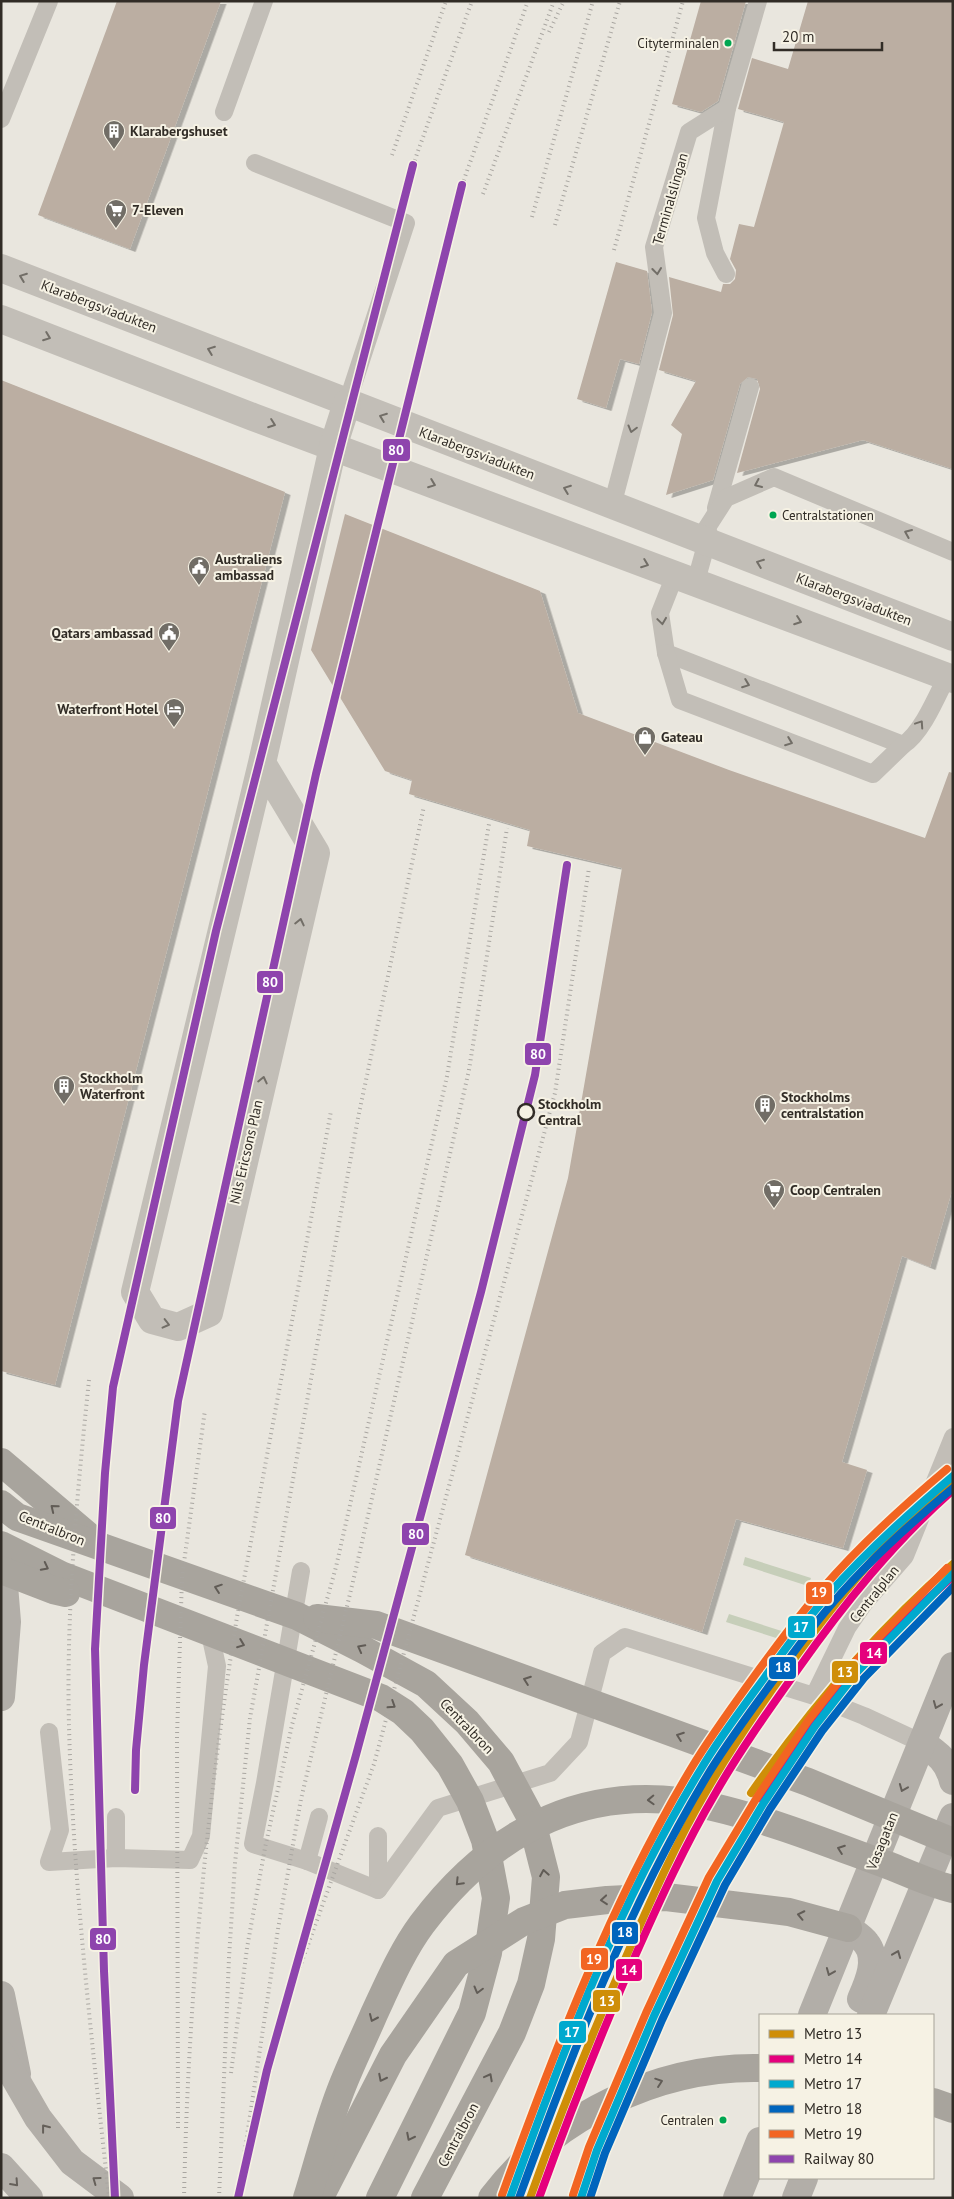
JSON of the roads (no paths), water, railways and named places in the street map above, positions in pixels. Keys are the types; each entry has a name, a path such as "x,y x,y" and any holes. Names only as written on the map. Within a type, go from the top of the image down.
{"highway":[{"path":"1,1462 106,1550"},
{"name":"Centralbron","path":"1,1504 17,1517 297,1616 362,1649 426,1684 467,1722 501,1762 531,1818 546,1877 541,1939 531,1984 512,2033 425,2198"},
{"path":"1,1547 61,1575 381,1698 404,1712 422,1730 450,1765 470,1802 485,1840 496,1898 488,1953 472,2013 380,2198"},
{"path":"1,1570 53,1590 163,1614"},
{"path":"297,1616 376,1625 808,1782 952,1827"},
{"path":"307,2198 340,2092 389,1981 422,1925 459,1882 490,1853 522,1832 565,1811 612,1801 662,1799 712,1807 772,1824 953,1889"},
{"path":"320,2198 394,2056 456,1964 524,1921 565,1904 666,1897 789,1912 848,1928"},
{"path":"492,2198 524,2162 548,2140 578,2120 623,2095 683,2074 742,2067 759,2068"},
{"path":"934,2102 953,2109"}],"main road":[{"path":"1,1547 4,1613 1,1697"},
{"name":"Vasagatan","path":"812,2014 953,1666"},
{"path":"922,1743 935,1752 950,1767 953,1781"},
{"path":"872,2014 952,1827 948,1802 953,1786"},
{"path":"848,1928 867,1944 872,1959 870,1978 861,2001 863,2014"},
{"path":"1,1995 22,2092"},
{"path":"1,2054 38,2118 72,2162 120,2198"},
{"path":"737,2198 759,2143"},
{"path":"1,2167 29,2198"}],"street":[{"name":"Klarabergsviadukten","path":"1,268 953,637"},
{"path":"1,319 333,447 600,547 686,575 951,671"},
{"name":"Nils Ericsons Plan","path":"262,763 316,853 209,1313 178,1327 152,1320 135,1292 262,763 333,447 346,402"},
{"path":"600,547 612,506"}],"lane":[{"path":"1,120 50,1"},
{"path":"224,112 264,1"},
{"path":"726,274 715,253 706,218 727,108 758,1"},
{"name":"Terminalslingan","path":"612,506 662,313 654,247 689,132 727,108"},
{"path":"255,163 406,223 346,402"},
{"path":"750,387 686,575 660,613 666,653 680,700 873,774 908,742 924,720 951,671"},
{"path":"699,540 726,498 774,477 953,552"},
{"path":"666,653 903,745"},
{"name":"Centralplan","path":"814,1696 847,1628 865,1602 905,1556 953,1437"},
{"path":"301,1571 267,1774 253,1844 307,1861 378,1890"},
{"path":"378,1890 438,1808 550,1772 579,1742 602,1653 625,1637 814,1696 864,1716 922,1743"},
{"path":"49,1732 60,1830 49,1862 116,1858 190,1860 200,1836 217,1666 212,1643"},
{"path":"116,1817 116,1858"},
{"path":"307,1861 319,1817"},
{"path":"378,1836 378,1890"}],"railway":[{"path":"392,155 446,1"},
{"path":"413,165 472,1"},
{"path":"462,185 528,1"},
{"path":"483,194 554,1"},
{"path":"549,32 564,1"},
{"path":"532,217 593,1"},
{"path":"555,225 620,1"},
{"path":"614,250 683,1"},
{"path":"219,2198 235,1863 250,1718 358,1118 424,806"},
{"path":"231,2073 247,1948 265,1848 292,1725 336,1567 447,1076 489,824"},
{"path":"238,2196 278,1929 301,1799 355,1573 469,1070 507,828"},
{"path":"286,2005 374,1764 555,1093 589,868"},
{"path":"184,2198 194,1979 216,1761 237,1617 331,1111"},
{"path":"89,1380 71,1596 69,1726 79,1903 109,2198"},
{"path":"178,2128 177,1736 182,1577 205,1410"}],"metro line":[{"name":"19","path":"502,2195 586,1977 636,1870 692,1767 789,1629 836,1573 867,1541 947,1469"},
{"name":"17","path":"510,2198 572,2033 619,1924 671,1820 708,1757 788,1646 828,1595 888,1533 953,1476"},
{"name":"13","path":"530,2198 577,2073 616,1980 666,1868 707,1790 757,1711 826,1616 886,1544 953,1478"},
{"name":"18","path":"519,2198 559,2090 626,1930 678,1826 707,1776 744,1721 825,1612 886,1547 953,1488"},
{"name":"14","path":"539,2198 610,2014 636,1954 683,1853 715,1794 755,1730 851,1598 910,1531 953,1490"},
{"name":"13","path":"751,1793 796,1731 845,1672 870,1644 953,1564"},
{"name":"19","path":"573,2195 589,2147 646,2013 709,1877 756,1799 808,1721 851,1666 947,1568"},
{"name":"17","path":"581,2198 597,2150 654,2016 717,1881 763,1804 815,1726 857,1672 953,1574"},
{"name":"14","path":"758,1798 802,1738 873,1653 953,1576"},
{"name":"18","path":"590,2198 605,2153 662,2020 725,1885 770,1809 822,1731 864,1678 953,1587"}],"rail line":[{"name":"80","path":"115,2198 104,1971 95,1649 105,1473 113,1387 216,931 413,165"},
{"name":"80","path":"135,1790 136,1750 144,1665 178,1401 316,774 462,185"},
{"name":"80","path":"238,2198 267,2070 356,1755 481,1292 535,1075 567,865"}],"place":[{"name":"Cityterminalen","path":"728,43"},
{"name":"Klarabergshuset","path":"114,150"},
{"name":"7-Eleven","path":"116,229"},
{"name":"Centralstationen","path":"773,515"},
{"name":"Australiens ambassad","path":"199,586"},
{"name":"Qatars ambassad","path":"169,652"},
{"name":"Waterfront Hotel","path":"174,728"},
{"name":"Gateau","path":"645,756"},
{"name":"Stockholm Waterfront","path":"64,1105"},
{"name":"Stockholm Central","path":"526,1112"},
{"name":"Stockholms centralstation","path":"765,1124"},
{"name":"Coop Centralen","path":"774,1209"},
{"name":"Centralen","path":"723,2120"}]}
